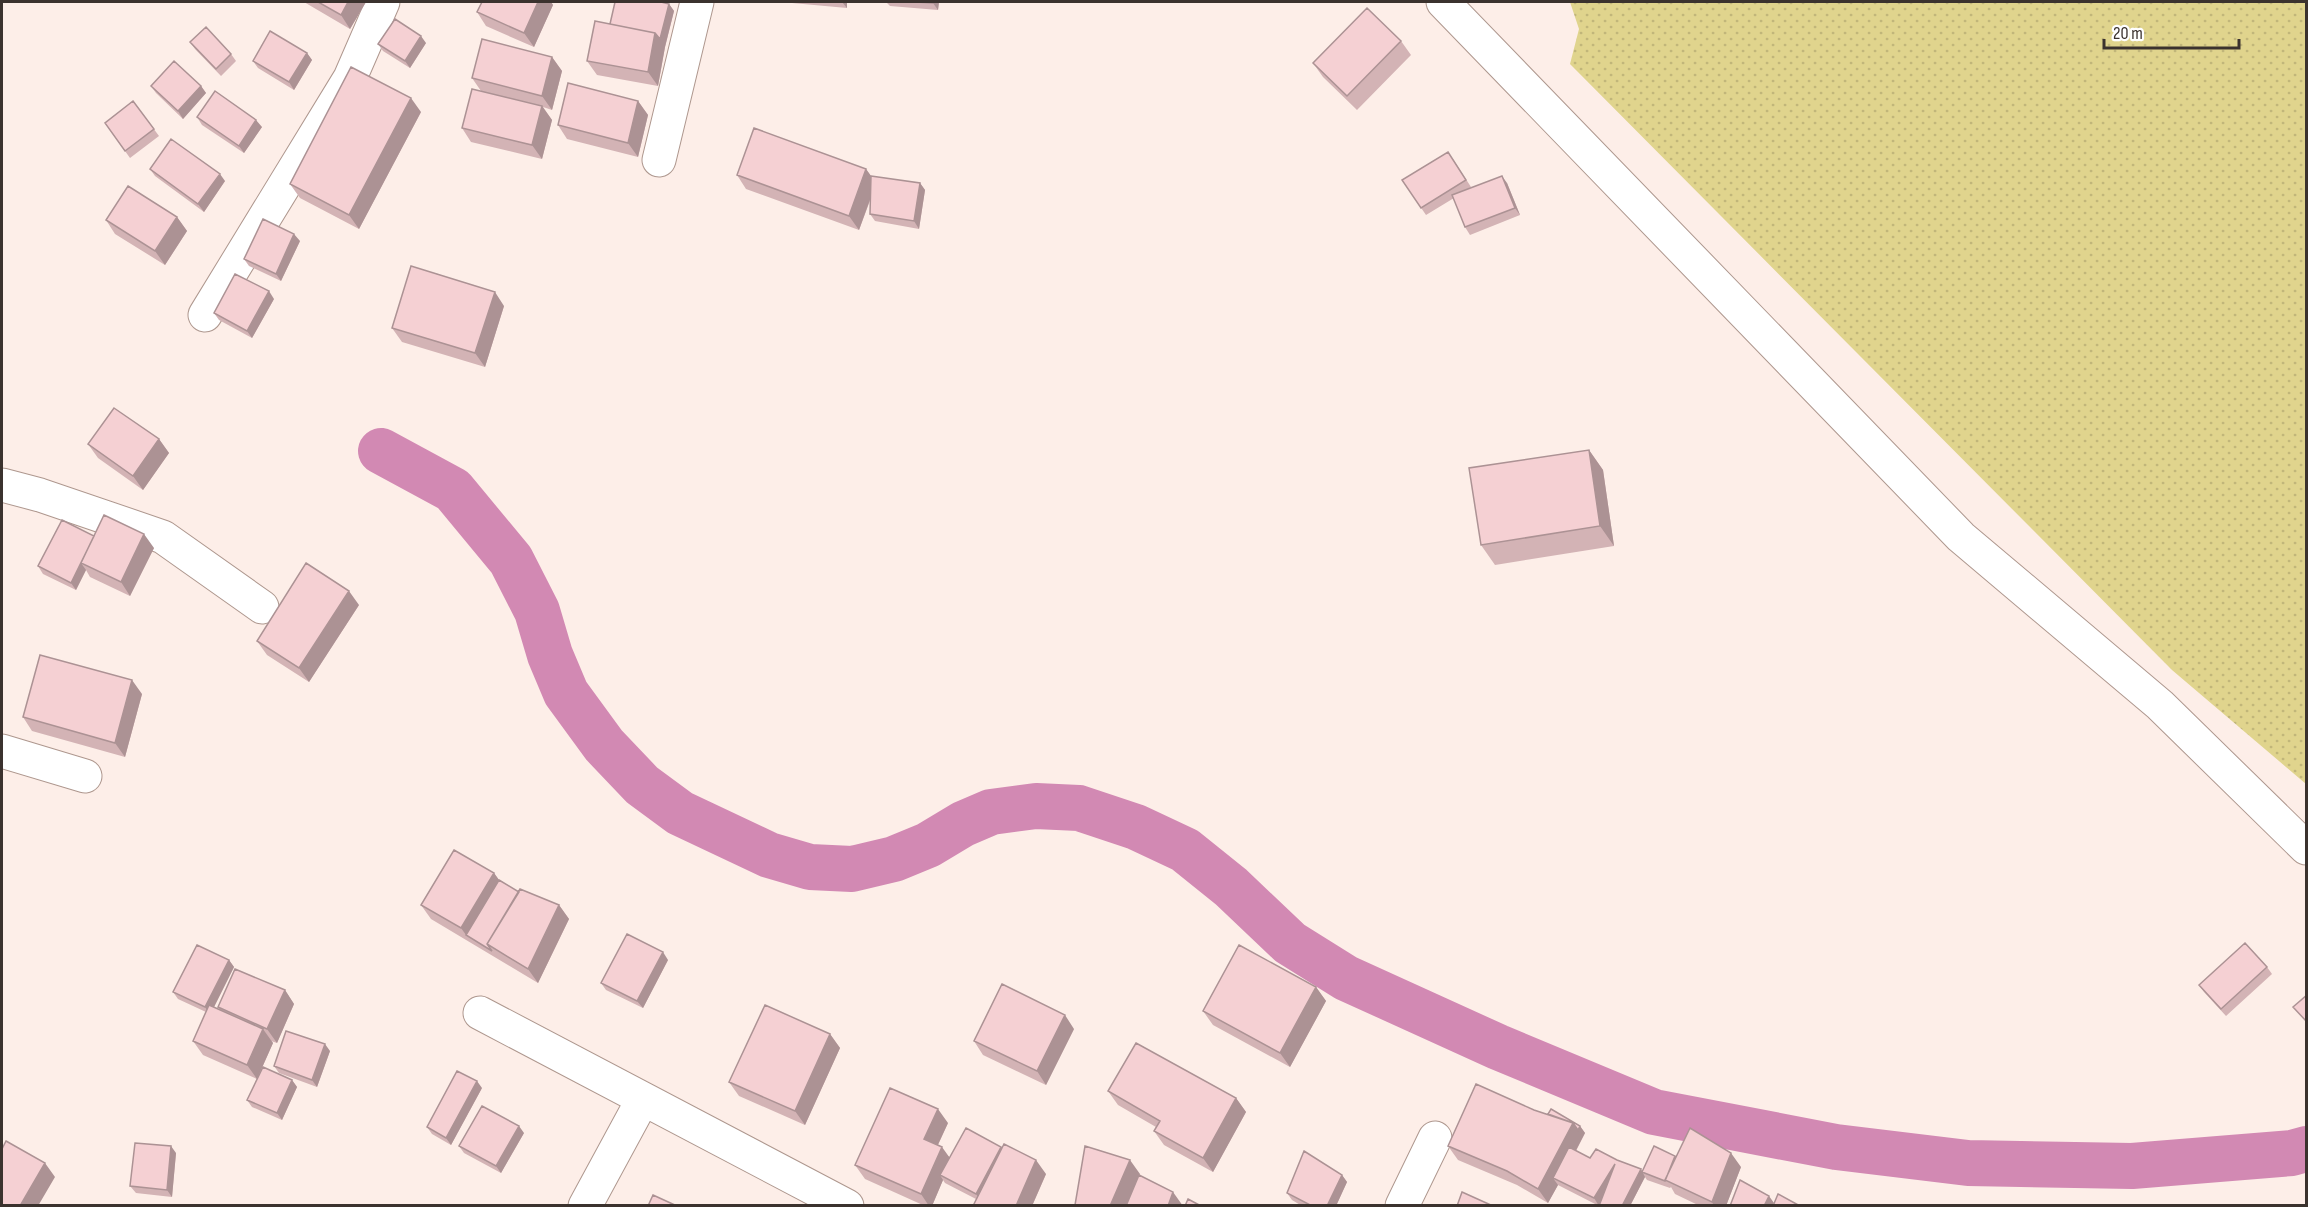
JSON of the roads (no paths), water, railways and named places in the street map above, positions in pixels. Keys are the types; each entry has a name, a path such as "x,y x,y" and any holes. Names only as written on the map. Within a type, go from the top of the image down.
{"street":[{"path":"205,315 350,78 383,2"},
{"path":"659,160 697,2"},
{"path":"1443,2 1961,537 2160,705 2307,848"},
{"path":"2,485 40,495 164,537 262,607"},
{"path":"2,751 85,776"},
{"path":"480,1013 847,1206"},
{"path":"585,1206 643,1099"},
{"path":"1402,1206 1435,1138"}],"waterway":[{"path":"381,451 453,490 511,560 537,611 550,655 566,693 604,745 642,785 680,813 769,855 810,867 852,869 894,859 928,845 963,824 991,812 1036,806 1079,808 1136,827 1185,850 1231,887 1290,943 1346,978 1498,1047 1654,1112 1836,1147 1968,1163 2132,1166 2292,1153 2306,1149"}]}
